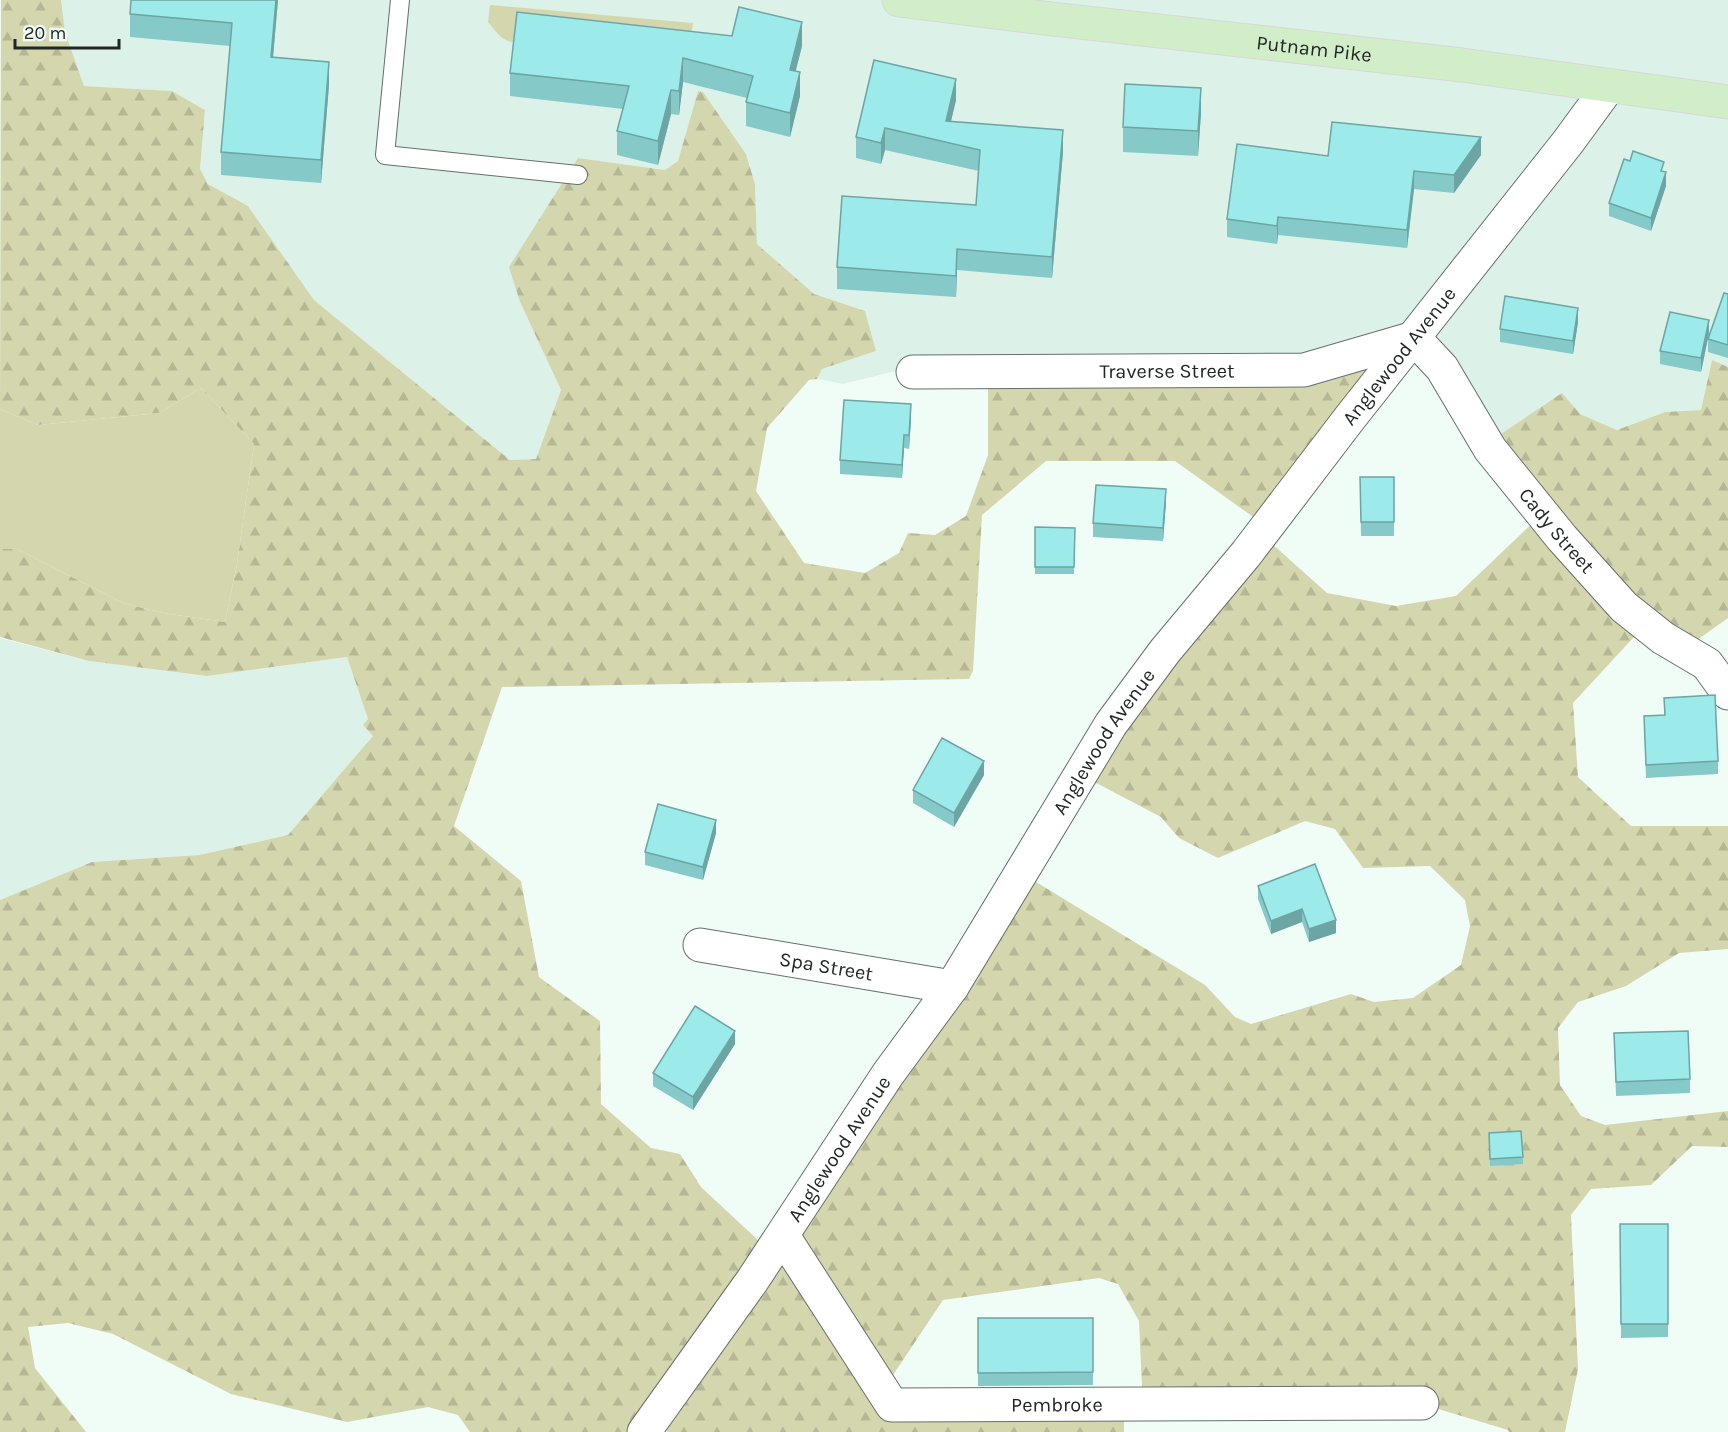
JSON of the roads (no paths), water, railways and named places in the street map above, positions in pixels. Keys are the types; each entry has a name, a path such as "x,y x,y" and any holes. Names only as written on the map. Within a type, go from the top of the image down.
{"main road":[{"name":"Putnam Pike","path":"900,0 1462,65 1728,102"}],"street":[{"name":"Anglewood Avenue","path":"644,1432 783,1236 888,1074 952,987 1111,724 1165,651 1246,554 1349,419 1568,142 1609,86"},
{"name":"Traverse Street","path":"913,372 1304,370 1414,339"},
{"name":"Cady Street","path":"1414,339 1442,368 1491,449 1570,546 1624,607 1663,638 1707,664 1728,693"},
{"name":"Spa Street","path":"700,945 952,987"},
{"name":"Pembroke","path":"783,1236 892,1405 1422,1403"}],"lane":[{"path":"400,0 385,155 578,175"}]}
